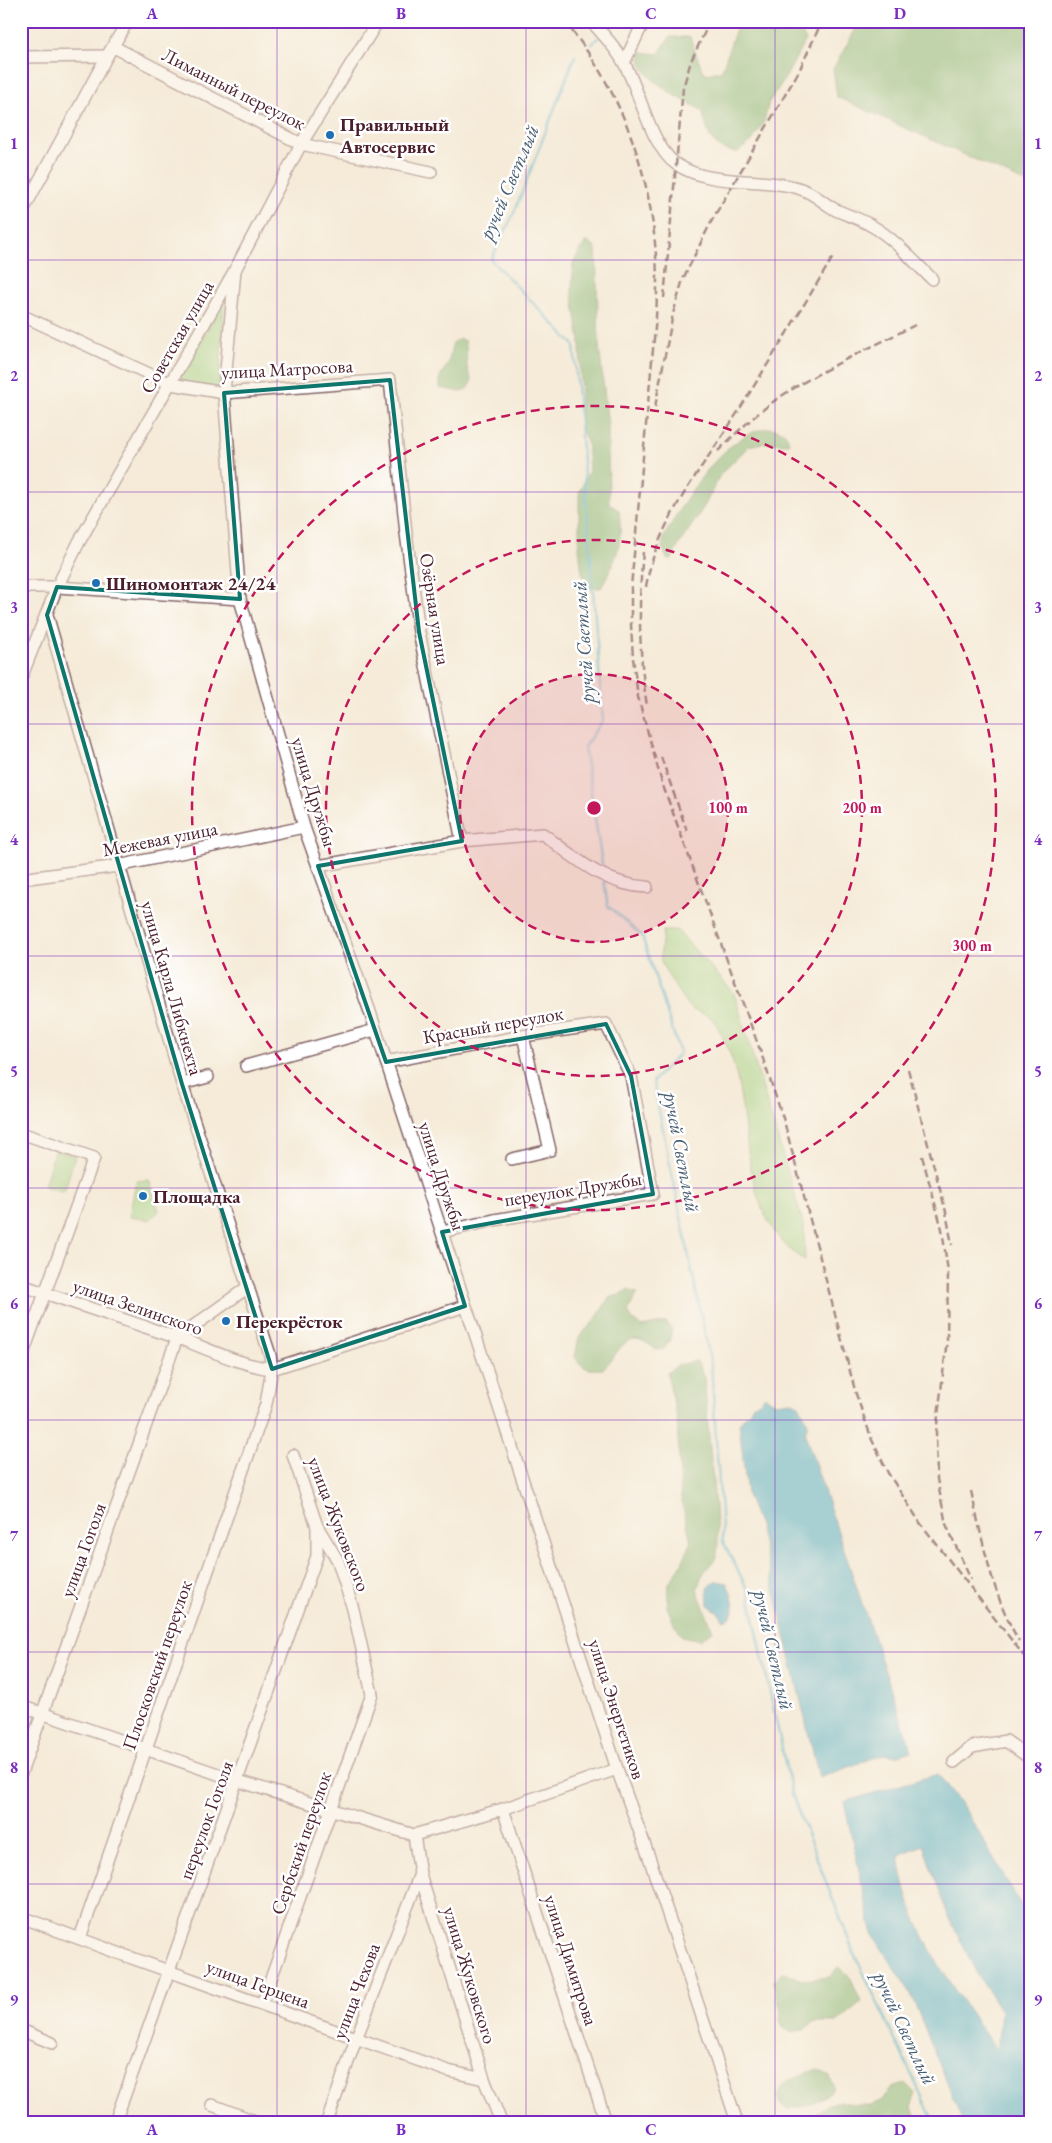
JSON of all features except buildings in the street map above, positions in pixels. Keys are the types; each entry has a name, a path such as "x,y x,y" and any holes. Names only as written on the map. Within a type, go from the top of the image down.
{"street":[{"path":"21,214 128,21"},
{"name":"Советская улица","path":"21,678 57,587 100,504 171,384 235,270 301,144 378,21"},
{"path":"624,63 644,21"},
{"path":"593,23 624,63 658,143 663,152 675,164 707,176 782,184 799,188 817,196 832,208 871,225 888,237 932,279"},
{"path":"21,57 110,51"},
{"name":"Лиманный переулок","path":"110,51 301,144 431,172"},
{"name":"улица Дружбы","path":"235,270 224,393 240,599 304,827 386,1062 465,1306"},
{"name":"улица Матросова","path":"21,315 171,384 224,393 390,380"},
{"name":"Озёрная улица","path":"390,380 406,533 419,632 462,841"},
{"path":"21,588 57,587 240,599"},
{"name":"улица Карла Либкнехта","path":"46,615 182,1084 270,1355 272,1369"},
{"name":"Межевая улица","path":"21,880 118,866 304,827"},
{"path":"318,866 462,841 543,834 575,859 610,879 632,887 647,887"},
{"name":"Красный переулок","path":"386,1062 523,1036 606,1024"},
{"name":"переулок Дружбы","path":"442,1232 494,1220 653,1194 632,1076 606,1024"},
{"path":"246,1066 375,1030"},
{"path":"512,1159 550,1150 523,1036"},
{"path":"182,1084 208,1077"},
{"path":"21,1133 94,1158 21,1359"},
{"name":"улица Зелинского","path":"21,1285 243,1362 272,1369"},
{"path":"177,1338 248,1287"},
{"path":"272,1369 465,1306"},
{"name":"улица Энергетиков","path":"465,1306 496,1394 617,1769 649,1858 737,2122"},
{"name":"улица Гоголя","path":"21,1774 177,1338"},
{"name":"Плосковский переулок","path":"80,1938 266,1404 272,1369"},
{"name":"улица Жуковского","path":"293,1455 316,1526 338,1560 352,1609 372,1694"},
{"name":"переулок Гоголя","path":"116,2122 316,1556 316,1526"},
{"name":"Сербский переулок","path":"262,2004 372,1694"},
{"path":"21,1706 238,1781 414,1836 617,1769"},
{"path":"954,1762 972,1747 1006,1741 1031,1759"},
{"name":"улица Димитрова","path":"503,1808 606,2122"},
{"name":"улица Жуковского","path":"414,1836 420,1874 484,2079 501,2122"},
{"name":"улица Чехова","path":"327,2122 356,2039 420,1874"},
{"name":"улица Герцена","path":"21,1917 118,1954 356,2039 448,2071 484,2079"},
{"path":"21,2030 52,2043"},
{"path":"212,2105 257,2122"}],"highlighted area":[{"path":"390,380 419,632 462,841 318,866 386,1062 606,1024 631,1076 653,1194 442,1232 465,1306 272,1369 182,1084 47,615 57,587 240,599 224,393"}],"green space":[{"path":"743,21 778,21 777,25 786,26 784,33 788,36 797,29 806,39 786,77 769,102 764,122 752,141 738,152 729,151 716,144 706,126 702,110 677,97 651,78 641,64 641,52 658,54 670,37 690,37 702,70 708,74 722,70 735,31"},
{"path":"860,21 992,21 1031,26 1031,185 837,97 833,69"},
{"path":"586,241 596,248 599,345 608,425 609,504 619,510 620,522 618,551 601,588 587,588 582,574 579,548 579,493 589,471 587,442 581,428 580,343 572,291 573,263"},
{"path":"224,300 219,389 178,381"},
{"path":"460,339 465,341 467,365 472,380 468,388 461,392 440,388 440,376 448,364 453,342"},
{"path":"768,428 785,433 789,444 763,443 749,446 720,475 704,507 678,546 672,559 667,559 662,547 664,537 682,505 707,471 736,442 751,433"},
{"path":"677,930 734,993 804,1226 805,1261 783,1242 768,1220 757,1195 738,1083 731,1056 723,1037 710,1017 689,1007 662,965 660,954 663,931"},
{"path":"55,1150 75,1156 64,1192 44,1186"},
{"name":"Площадка","path":"149,1180 159,1211 150,1220 129,1217 136,1181"},
{"path":"627,1290 638,1293 628,1311 632,1319 642,1327 666,1322 672,1329 670,1339 664,1349 656,1350 638,1339 631,1340 620,1348 603,1369 584,1367 575,1357 579,1337 595,1320 609,1298"},
{"path":"697,1361 704,1377 718,1541 716,1557 702,1576 697,1589 713,1631 700,1640 682,1636 674,1624 667,1607 669,1583 680,1567 691,1543 681,1498 677,1418 667,1373 678,1365"},
{"path":"838,1967 851,1978 861,2002 837,2022 814,2022 806,2028 792,2033 784,2028 780,2021 781,2010 773,1981 782,1972 802,1980 830,1977"},
{"path":"817,2069 830,2076 834,2088 823,2097 811,2103 786,2109 778,2101 782,2087 791,2079"},
{"path":"906,2083 916,2093 911,2108 920,2122 813,2122 815,2113 829,2104 840,2101 855,2105 869,2105 881,2101 892,2088"}],"water":[{"path":"765,1396 776,1403 790,1401 799,1405 808,1423 805,1434 912,1751 896,1756 884,1754 819,1778 759,1526 747,1495 739,1423 750,1411 753,1404 758,1403"},
{"path":"717,1581 727,1583 733,1601 733,1610 730,1618 723,1620 718,1612 708,1605 707,1587"},
{"path":"938,1774 965,1809 1031,1922 1031,2122 963,2122 910,1992 873,1935 844,1802","holes":["923,1845 947,1913 977,1974 1001,2011 997,2050 946,1976 924,1938 908,1898 899,1855"]}],"waterway":[{"name":"ручей Светлый","path":"604,29 608,21"},
{"name":"ручей Светлый","path":"592,44 600,36"},
{"name":"ручей Светлый","path":"575,56 514,213 491,260 574,345 603,720 584,747 603,870"},
{"name":"ручей Светлый","path":"604,881 608,906 642,936 680,1053 653,1081 711,1364 723,1542 748,1590 792,1795 853,1951 934,2122"}],"railway":[{"path":"564,21 588,53 609,87 626,123 639,160 648,198 654,237 657,277 656,317 631,587 631,625 638,697 662,783 760,1050 784,1121 856,1394 872,1440 888,1473 921,1524 1031,1665"},
{"path":"664,298 683,88 691,61 710,21"},
{"path":"655,407 673,314 683,279 711,222 799,71 822,21"},
{"path":"646,587 660,539 671,516 751,391 833,257"},
{"path":"718,451 750,420 786,393 833,366 915,325"},
{"path":"643,552 640,629 642,668 647,706"},
{"path":"661,757 687,831"},
{"path":"908,1069 946,1212 952,1245"},
{"path":"922,1156 942,1229 948,1272 947,1340 936,1433 937,1479 946,1524 971,1580"},
{"path":"971,1491 995,1587 1019,1641"}],"place":[{"name":"Правильный Автосервис","path":"330,135"},
{"name":"Шиномонтаж 24/24","path":"96,583"},
{"name":"Площадка","path":"143,1196"},
{"name":"Перекрёсток","path":"226,1321"}]}
